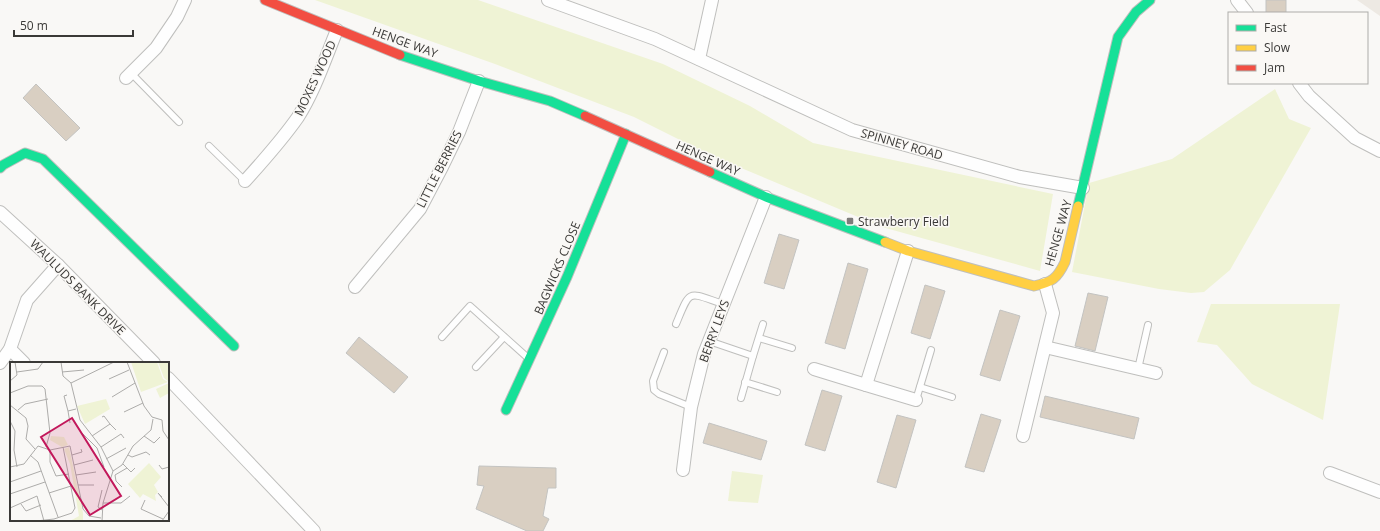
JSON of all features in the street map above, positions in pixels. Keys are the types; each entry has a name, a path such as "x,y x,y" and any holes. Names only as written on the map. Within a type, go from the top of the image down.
{"street":[{"path":"129,76 156,48 177,17 184,0"},
{"name":"HENGE WAY","path":"265,0 405,57 479,81 550,101 766,197 908,251 1034,286 1045,284 1057,278 1065,262 1083,188"},
{"name":"SPINNEY ROAD","path":"548,0 655,39 852,130 1020,177 1083,188"},
{"path":"699,60 712,0"},
{"path":"1237,0 1246,12"},
{"path":"1083,188 1118,37 1132,15 1144,1"},
{"name":"MOXES WOOD","path":"245,181 278,145 299,115 315,84 337,30"},
{"name":"LITTLE BERRIES","path":"355,287 420,209 446,160 479,81"},
{"path":"1300,84 1309,96 1355,138 1380,151"},
{"name":"BAGWICKS CLOSE","path":"506,410 567,277 626,134"},
{"path":"0,168 25,153 43,159 234,346"},
{"name":"BERRY LEYS","path":"683,470 691,408 704,354 766,197"},
{"name":"WAULUDS BANK DRIVE","path":"0,212 58,265 153,362"},
{"path":"866,385 908,251"},
{"path":"0,363 10,349 27,300 58,265"},
{"path":"1023,436 1053,313 1045,284"},
{"path":"1045,348 1156,373"},
{"path":"10,349 23,362"},
{"path":"814,369 916,400"},
{"path":"169,379 314,531"},
{"path":"1330,473 1380,492"}],"lane":[{"path":"129,76 180,122"},
{"path":"209,146 245,181"},
{"path":"676,324 686,299 691,295 696,295 723,304"},
{"path":"442,337 470,306 529,359"},
{"path":"741,398 763,324"},
{"path":"1138,369 1148,325"},
{"path":"476,367 504,337"},
{"path":"759,338 792,348"},
{"path":"709,341 753,356"},
{"path":"916,400 931,350"},
{"path":"664,352 653,381 654,390 659,394 691,408"},
{"path":"745,382 777,392"},
{"path":"920,387 952,397"}],"shaded area":[{"path":"1357,0 1380,0 1380,16"}],"green space":[{"path":"315,0 478,0 663,64 750,106 813,143 1053,194 1040,271 882,227 710,155 634,117 495,64"},
{"path":"1275,89 1289,119 1311,128 1230,270 1204,292 1191,293 1159,289 1072,272 1089,183 1172,159"},
{"path":"1211,304 1340,304 1323,420 1252,384 1217,345 1197,342"},
{"path":"732,471 763,475 758,503 728,501"}],"building":[{"path":"1266,0 1286,0 1286,12 1266,12"},
{"path":"36,84 80,128 66,141 23,98"},
{"path":"779,234 799,240 784,289 764,283"},
{"path":"848,263 868,269 845,349 825,343"},
{"path":"925,285 945,291 930,339 911,333"},
{"path":"1088,293 1108,297 1095,351 1075,346"},
{"path":"1000,310 1020,316 1000,381 980,375"},
{"path":"359,337 408,377 394,393 346,353"},
{"path":"822,390 842,396 825,451 805,445"},
{"path":"1045,396 1139,418 1134,439 1040,417"},
{"path":"981,414 1001,420 984,472 965,467"},
{"path":"897,415 916,420 896,488 877,482"},
{"path":"709,423 767,441 761,460 703,443"},
{"path":"479,466 556,468 556,488 548,488 543,516 549,519 543,531 527,531 476,509 484,486 477,485"}],"traffic: fast":[{"path":"1078,206 1118,37 1136,12 1150,0"},
{"path":"400,55 479,81 550,101 585,116"},
{"path":"506,410 567,277 626,134"},
{"path":"0,168 25,153 43,159 234,346"},
{"path":"710,172 766,197 885,242"}],"traffic: slow":[{"path":"885,242 908,251 1034,286 1050,281 1062,268 1065,262 1078,206"}],"traffic: jam":[{"path":"265,0 400,55"},
{"path":"585,116 710,172"}],"place":[{"name":"Strawberry Field","path":"850,221"}]}
